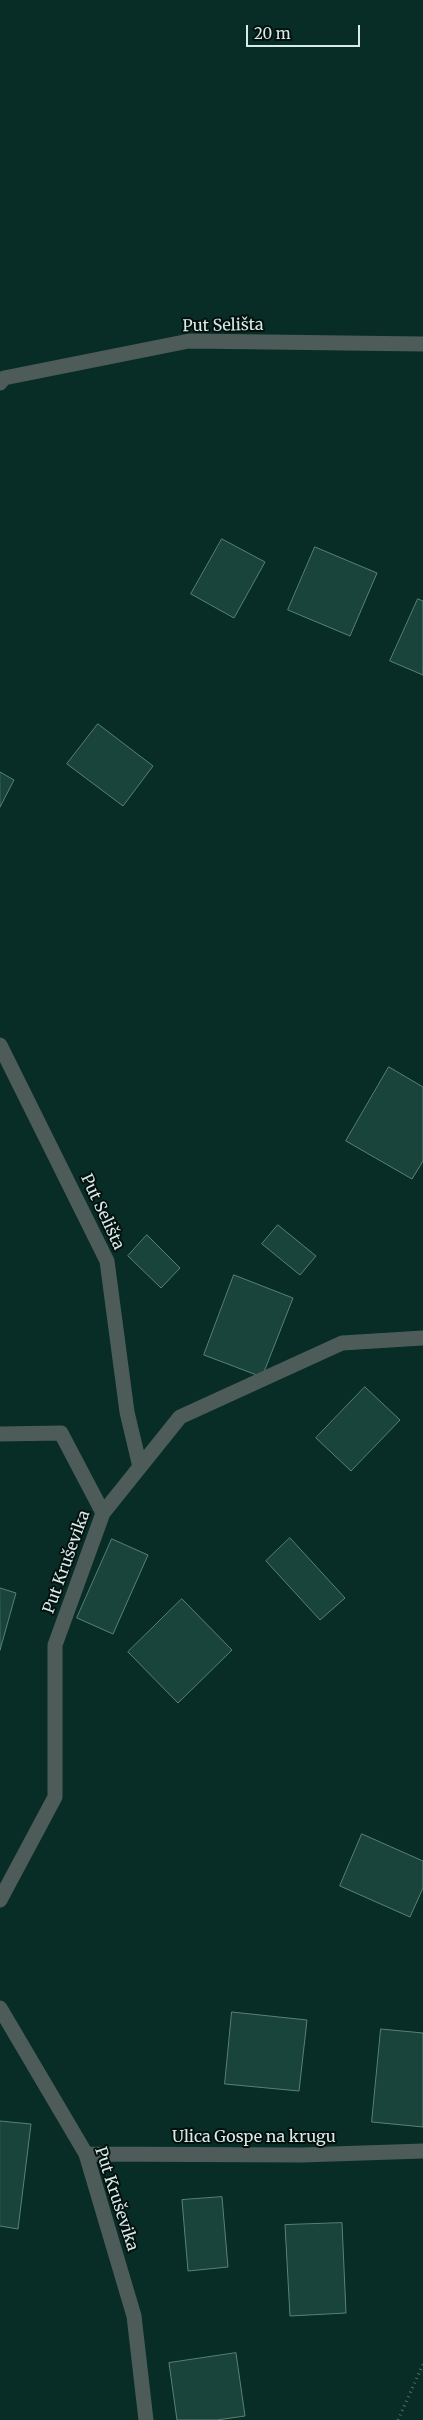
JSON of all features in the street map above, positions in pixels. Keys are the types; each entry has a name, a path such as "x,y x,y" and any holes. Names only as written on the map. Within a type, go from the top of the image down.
{"street":[{"name":"Put Selišta","path":"0,383 4,378 189,342 423,344"},
{"name":"Put Selišta","path":"0,1046 107,1260 127,1412 140,1467"},
{"name":"Put Kruševika","path":"0,1900 55,1797 56,1645 103,1513 180,1417 342,1343 423,1338"},
{"path":"0,1434 61,1433 103,1513"},
{"name":"Put Kruševika","path":"0,2008 86,2154 134,2316 146,2420"},
{"name":"Ulica Gospe na krugu","path":"86,2154 302,2155 423,2151"}],"path":[{"path":"398,2420 423,2364"}],"building":[{"path":"222,539 265,562 234,618 191,594"},
{"path":"315,547 377,573 350,636 288,610"},
{"path":"418,599 423,601 423,675 390,661"},
{"path":"98,724 153,766 123,806 67,764"},
{"path":"0,772 14,780 0,807"},
{"path":"389,1067 423,1087 423,1161 412,1179 346,1141"},
{"path":"278,1225 316,1256 300,1275 262,1244"},
{"path":"147,1235 180,1268 161,1288 128,1256"},
{"path":"234,1275 293,1298 262,1377 204,1355"},
{"path":"365,1387 400,1420 351,1471 316,1438"},
{"path":"290,1538 345,1598 320,1620 266,1561"},
{"path":"112,1539 148,1555 113,1634 77,1618"},
{"path":"0,1588 16,1593 0,1650"},
{"path":"182,1599 232,1650 178,1703 128,1652"},
{"path":"362,1834 423,1861 423,1888 410,1917 340,1886"},
{"path":"232,2012 307,2020 299,2091 225,2084"},
{"path":"381,2029 423,2033 423,2127 372,2122"},
{"path":"0,2121 31,2124 18,2229 0,2226"},
{"path":"222,2197 228,2267 188,2271 182,2200"},
{"path":"342,2223 346,2313 290,2316 285,2225"},
{"path":"236,2353 245,2416 217,2420 177,2420 169,2363"}]}
